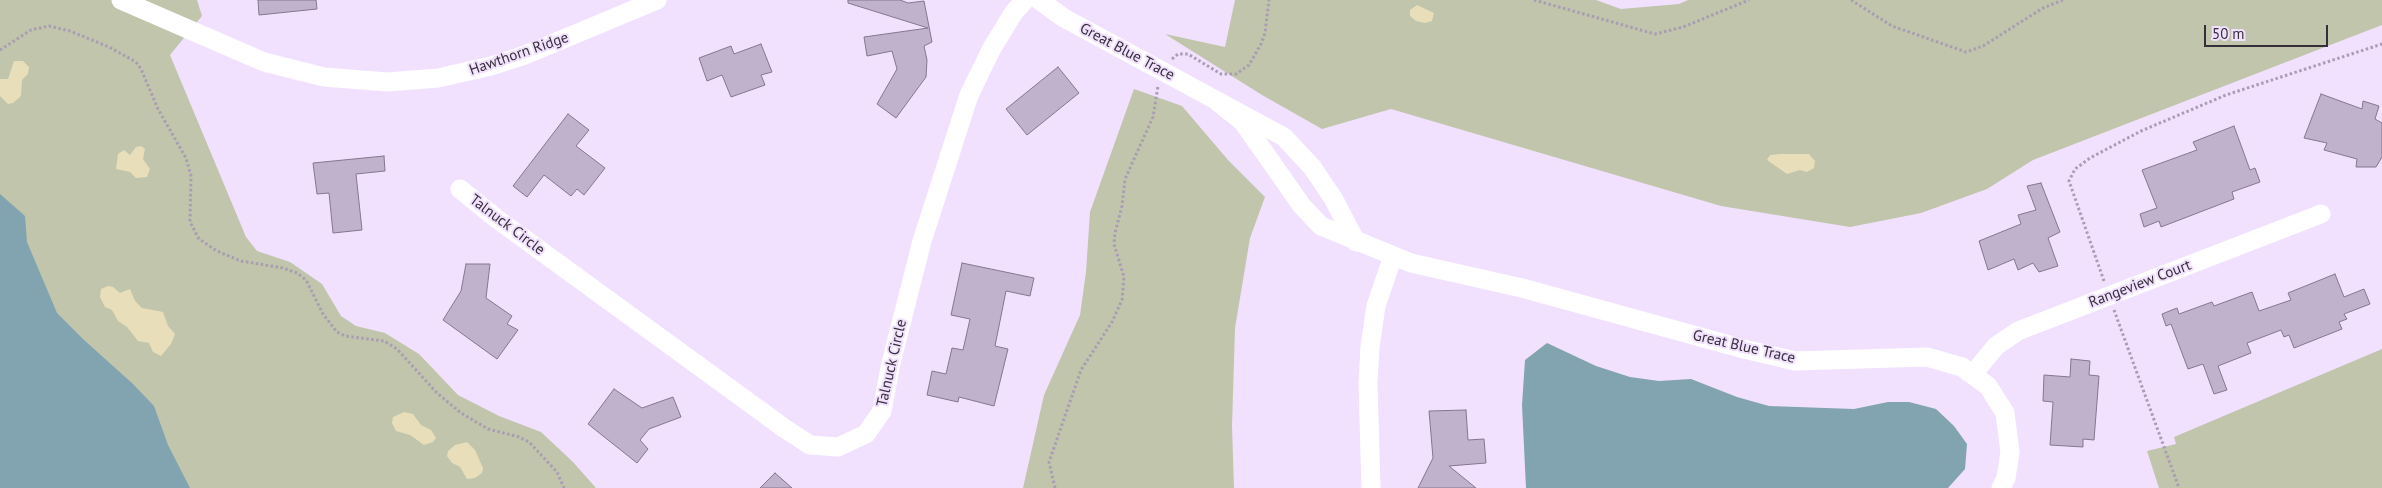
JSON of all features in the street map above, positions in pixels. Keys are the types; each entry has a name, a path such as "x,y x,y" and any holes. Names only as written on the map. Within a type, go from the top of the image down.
{"street":[{"name":"Hawthorn Ridge","path":"121,0 264,62 294,72 324,77 387,82 438,78 491,66 525,55 656,0"},
{"name":"Talnuck Circle","path":"460,189 497,219 784,428 810,445 838,447 866,434 882,411 891,363 922,240 963,114 992,48 1014,12 1025,0"},
{"name":"Great Blue Trace","path":"1038,0 1064,18 1284,137 1312,167 1333,198 1356,242"},
{"name":"Great Blue Trace","path":"1218,102 1242,122 1302,206 1321,226 1411,263 1522,288 1744,349 1795,361 1927,356 1962,367 1988,386 2005,413 2010,452 2006,478 2000,488"},
{"name":"Rangeview Court","path":"1973,374 1996,346 2018,331 2320,214"},
{"path":"1371,488 1368,384 1370,347 1376,306 1393,256"}],"path":[{"path":"1055,488 1050,462 1081,370 1112,322 1122,300 1124,277 1114,244 1124,179 1153,118 1158,84 1174,56 1182,53 1188,54 1221,74 1230,76 1249,65 1265,33 1269,0"},
{"path":"1534,0 1655,34 1682,27 1749,0"},
{"path":"1851,0 1892,26 1966,52 1983,46 2043,8 2063,0"},
{"path":"0,50 31,30 49,26 70,30 109,47 136,62 141,69 158,109 186,158 191,176 190,222 199,239 217,251 241,261 283,268 297,273 306,280 323,314 337,332 345,336 384,341 398,349 437,393 461,413 488,429 520,437 529,442 557,472 564,488"},
{"path":"2179,488 2108,295 2100,266 2069,181 2075,169 2090,158 2141,131 2226,95 2382,44"}],"green space":[{"path":"0,0 197,0 202,16 170,55 246,237 257,251 290,262 322,284 341,316 356,326 385,333 419,354 458,395 499,416 541,432 573,462 596,488 0,488"},
{"path":"1235,0 1596,0 1621,9 1679,4 1688,0 2382,0 2382,25 2033,160 1987,189 1921,213 1850,227 1721,206 1391,109 1322,129 1262,95 1165,34 1225,47"},
{"path":"1134,89 1182,106 1228,160 1265,197 1250,238 1235,328 1232,426 1234,488 1023,488 1044,395 1080,315 1086,272 1090,212"},
{"path":"2382,349 2382,488 2159,488 2147,451 2176,444 2174,437"}],"sand":[{"path":"1417,5 1434,13 1432,21 1425,23 1416,21 1410,16 1410,10"},
{"path":"14,61 23,61 29,67 28,74 22,80 21,96 13,103 8,104 0,96 0,79 8,79"},
{"path":"141,146 145,149 143,159 150,169 147,177 136,178 130,172 116,169 118,154 124,150 130,155 136,147"},
{"path":"1809,154 1815,161 1814,168 1807,172 1800,170 1787,174 1767,160 1770,155"},
{"path":"108,286 113,287 120,293 130,289 135,301 142,308 163,312 168,326 175,334 171,344 161,356 153,352 149,343 138,341 127,327 118,321 112,310 105,307 100,297 101,289"},
{"path":"404,412 413,414 421,425 431,430 436,438 433,442 424,445 410,435 396,431 392,423 393,417"},
{"path":"467,442 475,450 483,468 482,473 475,478 467,479 460,467 452,463 447,456 448,451 455,445"}],"water":[{"path":"0,194 25,216 27,242 57,313 154,406 168,445 190,488 0,488"},
{"path":"1547,343 1596,366 1630,377 1659,381 1691,379 1737,397 1769,406 1854,409 1888,402 1909,402 1936,409 1954,426 1967,444 1965,469 1948,488 1526,488 1522,405 1525,360"}],"building":[{"path":"258,0 316,0 317,9 259,15"},
{"path":"848,0 900,0 908,3 924,1 932,42 924,46 927,60 926,77 896,118 877,104 897,69 892,51 867,56 864,37 928,28 848,3"},
{"path":"761,44 772,72 761,75 765,85 731,97 722,75 707,81 699,58 731,46 734,54"},
{"path":"1058,67 1079,93 1027,135 1006,109"},
{"path":"2321,94 2362,109 2363,101 2379,106 2375,119 2382,123 2382,157 2376,167 2356,167 2357,159 2324,150 2327,143 2304,138"},
{"path":"568,114 589,130 576,146 605,168 584,195 577,189 571,196 544,175 527,197 513,186"},
{"path":"2234,126 2250,170 2255,168 2260,182 2232,192 2234,199 2161,227 2159,221 2144,227 2140,214 2157,208 2142,170 2197,150 2193,142"},
{"path":"384,156 385,171 356,174 362,230 333,233 329,193 317,194 313,163"},
{"path":"2041,183 2060,232 2048,238 2058,266 2039,272 2033,263 2018,270 2014,259 1988,270 1979,241 2021,224 2018,215 2036,210 2027,186"},
{"path":"962,263 1034,278 1030,296 1006,291 995,346 1008,349 994,406 959,397 958,402 927,395 932,371 946,374 952,348 963,350 970,319 951,315"},
{"path":"466,264 490,264 486,298 512,316 507,324 518,330 497,359 443,320 461,291"},
{"path":"2335,274 2344,297 2364,289 2370,304 2344,314 2347,319 2339,322 2342,329 2294,348 2289,335 2284,337 2281,330 2247,343 2251,353 2218,366 2227,390 2214,394 2203,364 2188,369 2171,324 2166,326 2162,314 2177,308 2179,314 2212,302 2214,306 2252,292 2259,311 2291,300 2288,293"},
{"path":"2071,359 2090,361 2089,375 2099,376 2094,440 2083,439 2083,447 2050,445 2053,402 2043,401 2044,375 2070,377"},
{"path":"614,389 642,408 673,397 681,417 649,429 640,440 648,449 637,463 588,424"},
{"path":"1466,410 1468,440 1484,439 1486,463 1449,466 1476,488 1418,488 1433,458 1429,411"},
{"path":"775,473 792,488 760,488"}]}
